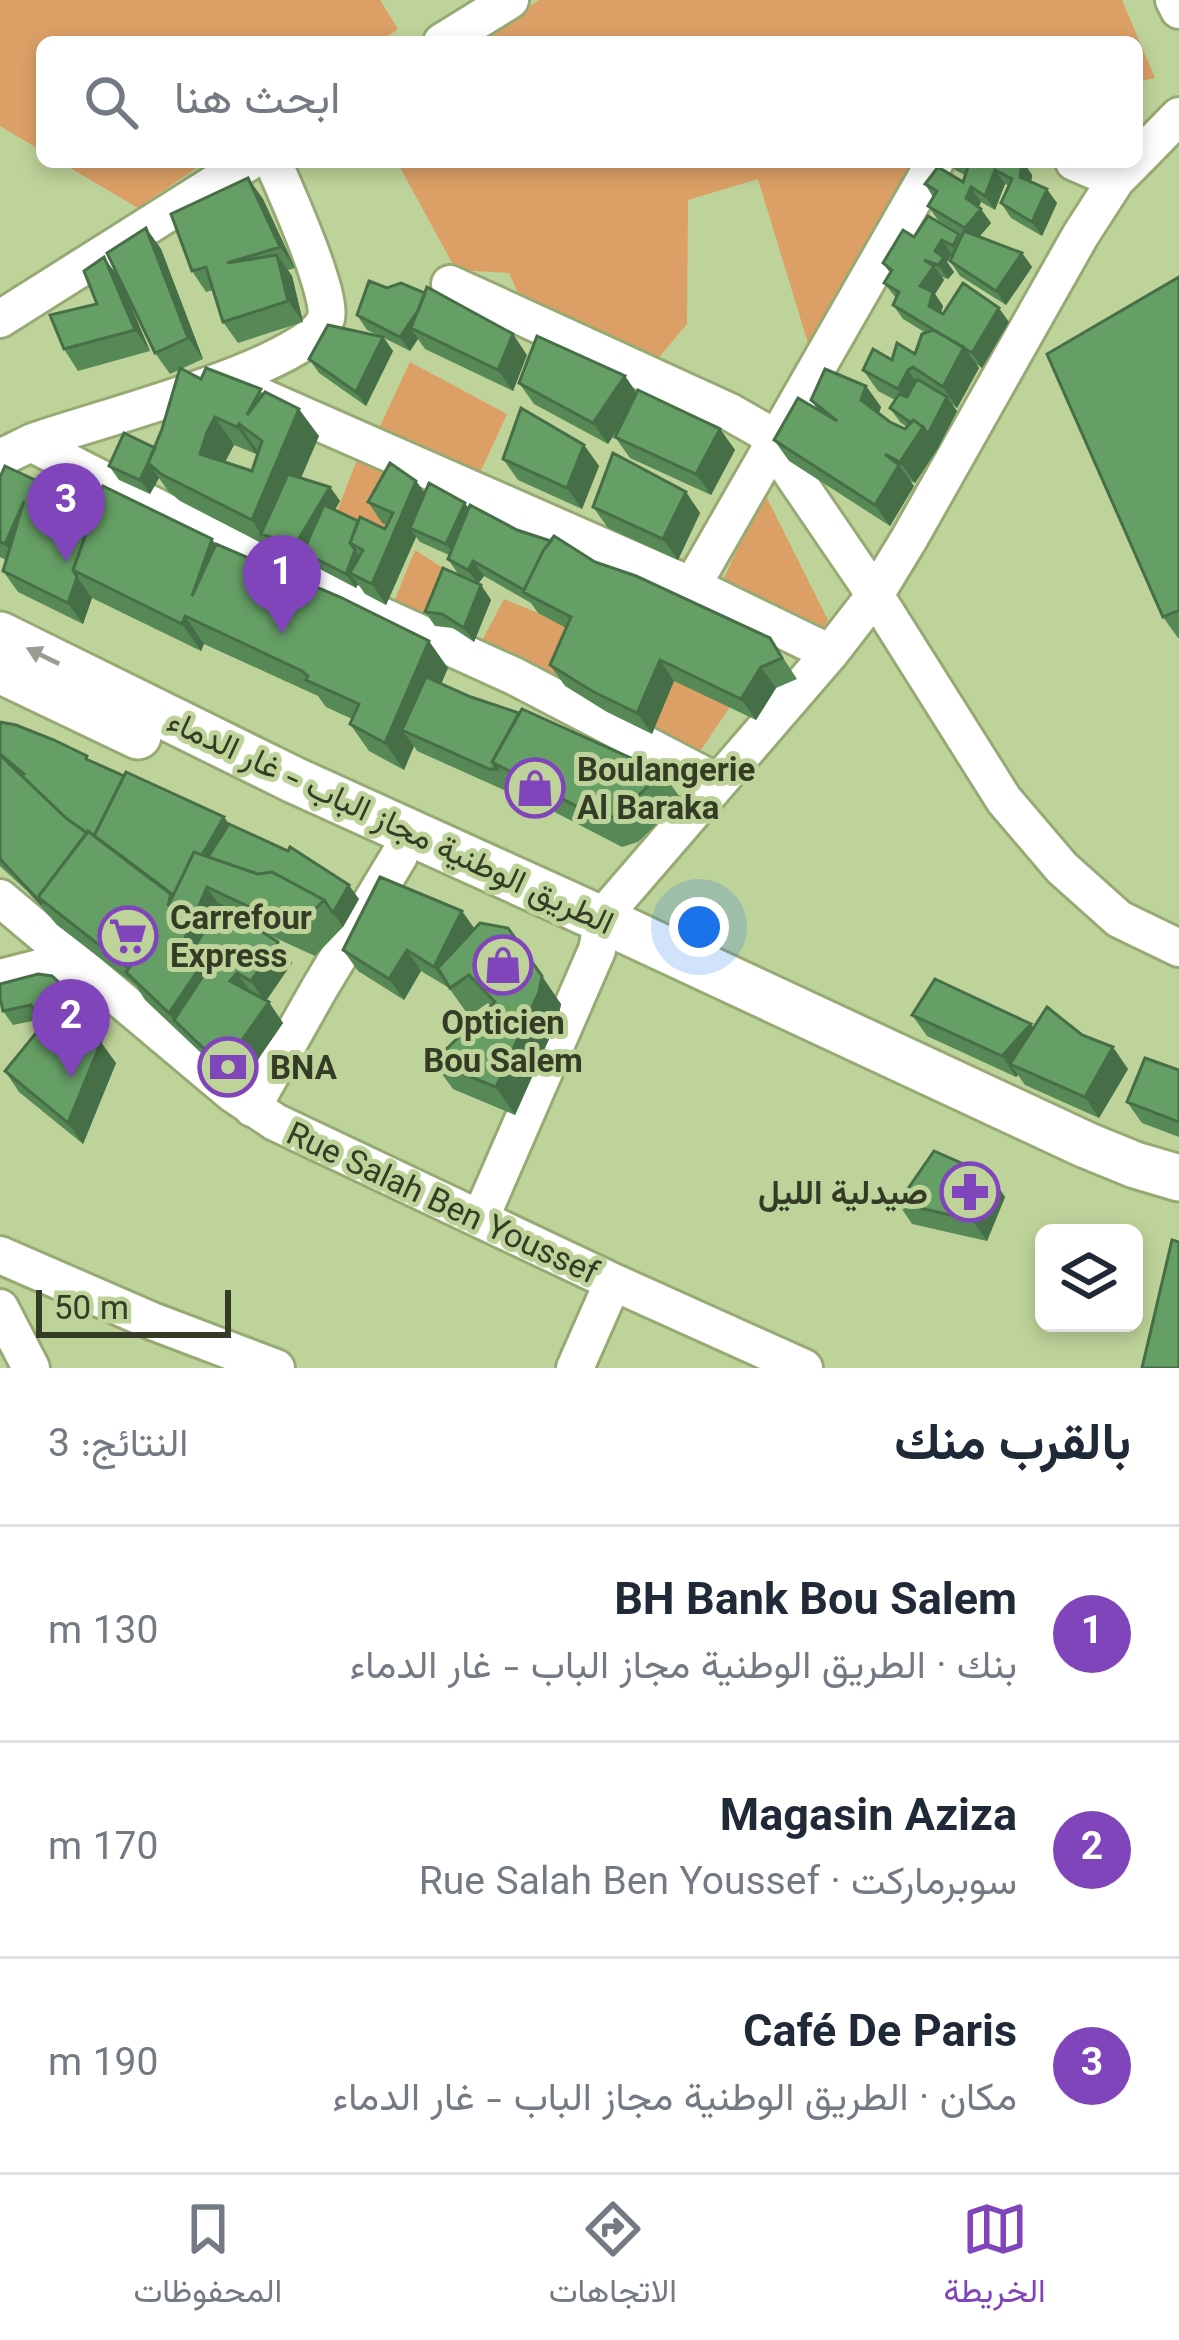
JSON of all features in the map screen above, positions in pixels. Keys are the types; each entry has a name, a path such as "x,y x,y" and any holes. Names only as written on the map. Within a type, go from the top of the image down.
{"main road":[{"name":"الطريق الوطنية مجاز الباب - غار الدماء","path":"0,634 90,696 399,856 600,935 1086,1145 1179,1178"},
{"name":"الطريق الوطنية مجاز الباب - غار الدماء","path":"0,670 90,696 294,780 1102,1184 1179,1209"}],"street":[{"path":"1174,0 1179,10"},
{"path":"450,36 488,6"},
{"path":"1143,153 1179,116"},
{"path":"0,319 239,168"},
{"path":"16,451 224,380 290,352 322,326 328,311 303,231 276,168"},
{"path":"692,586 931,168"},
{"path":"480,1219 624,889 874,596 1080,236 1128,168"},
{"path":"450,284 763,431 1004,800 1062,868 1119,919 1179,948"},
{"path":"224,380 692,586 830,653"},
{"path":"16,451 514,676 717,782"},
{"path":"252,1108 399,856"},
{"name":"Rue Salah Ben Youssef","path":"0,898 252,1108 275,1122 804,1368"},
{"path":"0,978 71,960"},
{"path":"0,1255 276,1368"},
{"path":"575,1368 613,1282"},
{"path":"0,1308 31,1368"}],"shaded area":[{"path":"0,0 380,0 398,29 388,36 36,36 36,147 0,126"},
{"path":"539,0 1122,0 1137,36 482,36"},
{"path":"1143,50 1155,78 1143,81"},
{"path":"70,168 196,168 138,208"},
{"path":"400,168 913,168 810,350 758,179 688,200 687,324 656,361 521,300 509,273 456,270"},
{"path":"410,362 507,414 479,475 379,428"},
{"path":"358,457 399,477 408,534 400,550 334,519"},
{"path":"764,492 828,620 818,637 717,593"},
{"path":"415,550 452,574 424,626 389,614"},
{"path":"504,599 586,638 558,688 477,650"},
{"path":"674,681 731,705 699,753 652,734"}],"building":[{"path":"937,168 963,182 968,168 1021,168 1020,177 1047,189 1032,222 1001,203 1012,179 995,170 985,196 971,187 966,198 981,209 965,228 928,206 937,191 925,184"},
{"path":"248,178 280,247 227,263 277,255 288,301 223,322 206,267 192,271 171,214"},
{"path":"928,216 959,234 953,246 942,240 935,251 944,258 938,265 924,260 934,266 920,286 933,292 929,306 943,314 963,283 999,308 972,353 893,305 899,292 884,283 892,270 883,263 903,230 914,237"},
{"path":"146,228 188,338 155,353 107,253"},
{"path":"964,231 1022,253 996,291 950,261"},
{"path":"104,257 135,330 64,349 50,315 97,304 84,271"},
{"path":"1179,277 1179,610 1163,617 1047,354"},
{"path":"369,281 387,288 401,283 425,293 400,337 357,315"},
{"path":"427,287 513,334 498,370 411,328"},
{"path":"328,325 383,337 356,392 309,359"},
{"path":"933,330 964,347 943,387 913,367 898,389 863,370 873,349 892,360 897,343 915,354 922,334"},
{"path":"537,336 625,376 593,423 519,383"},
{"path":"180,368 201,379 206,368 261,389 247,415 265,392 299,409 252,520 148,463","holes":["215,417 262,441 252,471 200,454"]},
{"path":"825,369 866,386 861,400 890,422 905,429 913,420 923,427 900,462 885,454 899,465 875,505 774,440 798,398 837,421 811,400"},
{"path":"917,379 947,397 928,434 890,408 899,394 907,397"},
{"path":"638,390 720,429 696,474 615,437"},
{"path":"521,408 584,445 567,488 503,459"},
{"path":"124,433 155,448 140,480 109,466"},
{"path":"613,453 686,492 663,539 593,507"},
{"path":"390,463 416,481 372,584 350,573 363,550 350,543 360,517 385,529 393,513 368,502"},
{"path":"5,466 95,508 73,570 77,577 68,603 3,571 24,501 5,544 0,542 0,477"},
{"path":"288,474 330,487 295,545 261,534"},
{"path":"429,483 465,503 446,544 410,528"},
{"path":"103,486 212,539 192,596 216,544 429,641 385,743 350,724 359,704 306,680 302,671 185,616 182,624 73,570"},
{"path":"324,505 358,521 346,574 303,552"},
{"path":"470,505 517,530 551,541 524,590 473,561 468,570 448,559"},
{"path":"554,536 595,562 770,638 782,658 761,667 741,699 660,660 637,713 592,691 550,665 571,617 523,592"},
{"path":"443,568 481,585 464,628 442,614 425,612"},
{"path":"426,677 519,713 492,762 497,769 402,730"},
{"path":"522,709 662,772 619,815 603,820 492,762"},
{"path":"0,722 54,740 124,776 94,836 66,818 0,754"},
{"path":"0,755 87,833 38,897 42,904 0,859"},
{"path":"126,772 224,817 202,855 194,852 173,896 94,836"},
{"path":"229,824 288,851 290,847 349,885 333,913 324,900 272,872 258,874 208,857"},
{"path":"88,831 171,893 168,906 194,852 258,874 272,872 324,900 296,929 207,887 185,938 205,960 169,1013 126,972 134,961 127,967 38,897"},
{"path":"380,877 462,911 434,967 407,950 389,979 343,950"},
{"path":"220,905 278,942 251,981 237,973 230,981 269,1002 223,1067 174,1020 209,967 194,948"},
{"path":"480,923 508,928 542,976 496,1087 433,1062 495,1002 469,975 450,988 438,968"},
{"path":"38,974 52,976 75,1005 61,1015 54,1011 41,1026 31,1005 3,1011 0,998 0,984"},
{"path":"935,979 1031,1024 1002,1056 912,1015"},
{"path":"1047,1007 1082,1035 1113,1047 1085,1097 1010,1064"},
{"path":"54,1011 101,1042 68,1123 5,1071"},
{"path":"1145,1058 1179,1070 1179,1122 1127,1102"},
{"path":"934,1151 991,1176 972,1220 898,1203"},
{"path":"1172,1240 1179,1242 1179,1368 1142,1368"}],"place":[{"name":"Café De Paris","path":"66,562"},
{"name":"BH Bank Bou Salem","path":"282,634"},
{"name":"Boulangerie Al Baraka","path":"535,788"},
{"name":"Carrefour Express","path":"128,936"},
{"name":"Opticien Bou Salem","path":"503,965"},
{"name":"BNA","path":"228,1067"},
{"name":"Magasin Aziza","path":"71,1078"},
{"name":"صيدلية الليل","path":"970,1192"}]}
